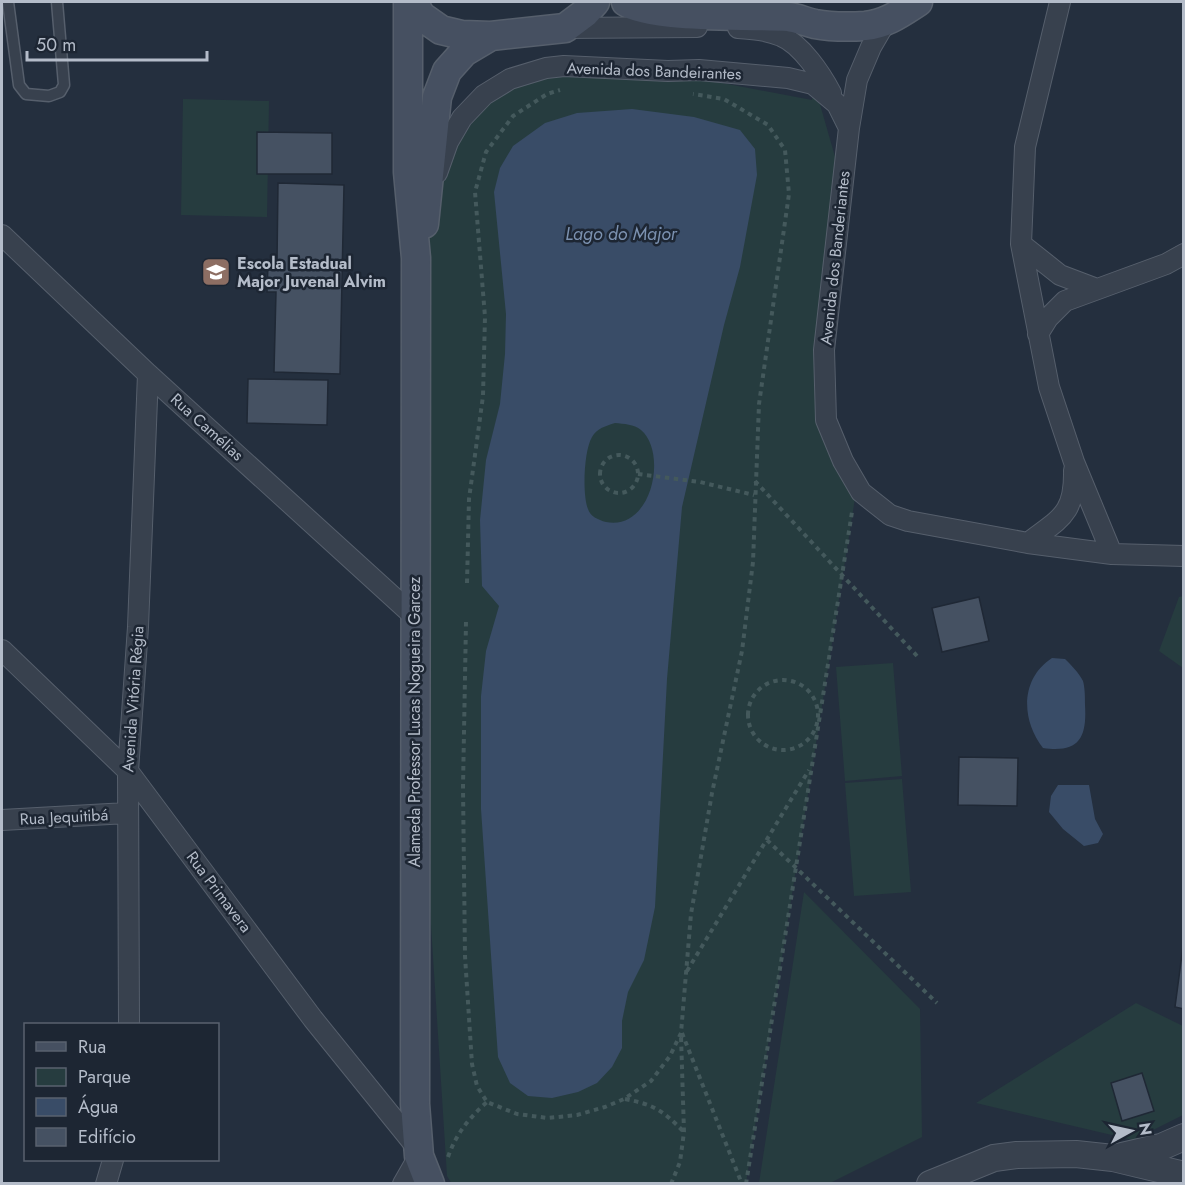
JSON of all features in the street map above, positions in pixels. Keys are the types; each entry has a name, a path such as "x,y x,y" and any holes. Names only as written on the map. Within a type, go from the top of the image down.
{"main road":[{"path":"411,2 421,16 441,30 462,35 491,36 565,28 595,2"},
{"name":"Alameda Professor Lucas Nogueira Garcez","path":"411,2 408,172 416,258 415,1104 419,1153 439,1175"},
{"path":"626,2 634,7 662,12 790,9 816,24 839,26 885,23 918,2"},
{"name":"Alameda Professor Lucas Nogueira Garcez","path":"416,258 423,232 427,202 437,97 447,71 464,52 491,36"}],"street":[{"path":"1060,2 1025,147 1021,244 1049,387 1074,462 1112,554 1184,556"},
{"path":"790,9 803,54"},
{"name":"Avenida dos Banderiantes","path":"885,23 871,47 857,80 849,129 824,350 826,420 843,461 861,492 890,515 908,521 1028,543 1112,554"},
{"name":"Avenida dos Bandeirantes","path":"565,28 726,27 762,30 784,36 821,75 849,129"},
{"name":"Avenida dos Bandeirantes","path":"427,202 448,142 469,110 484,95 510,79 546,68 564,66 668,71 699,70 788,78 813,84 837,104"},
{"name":"Rua Camélias","path":"2,235 148,374 414,616"},
{"path":"1021,244 1060,275 1097,289"},
{"path":"1038,334 1048,318 1065,301 1166,264 1184,255"},
{"name":"Avenida Vitória Régia","path":"129,1023 128,771 138,627 148,374"},
{"path":"1028,543 1058,520 1069,508 1074,490 1074,462"},
{"name":"Rua Primavera","path":"2,650 128,771 313,1019 419,1153"},
{"name":"Rua Jequitibá","path":"2,820 128,813"},
{"path":"1113,1158 1161,1147 1184,1137"},
{"path":"403,1184 419,1153"},
{"path":"930,1184 964,1176 994,1158 1017,1155 1076,1154 1113,1158 1184,1175"},
{"path":"106,1184 113,1161"}],"lane":[{"path":"8,2 19,85 26,94 49,96 60,92 64,85 57,2"}],"path":[{"path":"467,583 469,500 483,385 485,317 475,192 486,152 513,116 547,94 562,88 549,87"},
{"path":"671,1184 680,1162 684,1132 681,1033 691,914 710,804 742,651 753,562 759,404 789,194 785,150 768,125 724,99 691,91 702,89"},
{"path":"619,454 631,458 638,468 638,474 634,487 622,493 609,491 604,486 600,474 603,462 619,454"},
{"path":"638,474 700,482 754,495"},
{"path":"755,481 917,656"},
{"path":"744,1184 853,506"},
{"path":"466,622 462,787 465,956 472,1064 477,1086 487,1102 517,1114 548,1118 605,1107 624,1099 651,1081 670,1056 681,1033"},
{"path":"782,679 794,681 805,687 813,696 819,720 808,740 788,750 777,750 766,747 757,740 747,720 748,708 756,692 770,681 782,679"},
{"path":"686,972 811,767"},
{"path":"767,840 937,1004"},
{"path":"681,1033 744,1184"},
{"path":"624,1099 648,1104 665,1113 684,1132"},
{"path":"439,1175 456,1136 471,1116 487,1102"}],"green space":[{"path":"557,69 691,77 812,100 815,87 842,181 819,424 856,492 746,1183 452,1184 447,1176 425,831 415,347 433,199 455,148 487,101"},
{"path":"183,99 269,101 267,217 181,215"},
{"path":"1184,596 1183,668 1159,651 1179,597"},
{"path":"893,663 902,776 845,781 836,667"},
{"path":"902,779 911,892 854,896 845,783"},
{"path":"804,892 920,1009 922,1137 830,1183 759,1183"},
{"path":"1136,1003 1183,1026 1183,1115 1133,1140 976,1103"}],"water":[{"name":"Lago do Major","path":"632,109 694,117 740,130 755,149 757,175 740,267 724,325 682,507 667,679 655,907 644,960 628,992 622,1021 622,1048 612,1067 597,1083 578,1092 552,1098 528,1096 510,1083 498,1057 481,809 481,696 486,651 499,606 482,586 480,520 486,460 500,404 505,354 506,314 494,192 500,168 513,146 545,123 577,113","holes":["615,423 641,430 649,441 654,472 651,488 635,515 622,522 606,522 595,517 588,509 585,494 586,462 589,443 594,434 599,429"]},
{"path":"1052,658 1065,659 1075,669 1083,681 1085,696 1082,734 1073,745 1055,749 1043,748 1036,737 1028,713 1027,700 1034,677"},
{"path":"1058,785 1089,785 1095,819 1103,834 1098,843 1084,846 1063,829 1049,812 1051,796"}],"building":[{"path":"257,132 332,133 332,174 257,174"},
{"path":"278,183 344,185 340,374 274,372 276,292 267,292 268,263 277,263"},
{"path":"248,379 328,380 327,425 247,423"},
{"path":"979,597 989,641 942,652 932,608"},
{"path":"959,757 1018,758 1017,806 958,805"},
{"path":"1184,939 1184,1009 1175,1007"},
{"path":"1142,1073 1154,1111 1122,1121 1111,1083"}],"place":[{"name":"Escola Estadual Major Juvenal Alvim","path":"216,272"}]}
